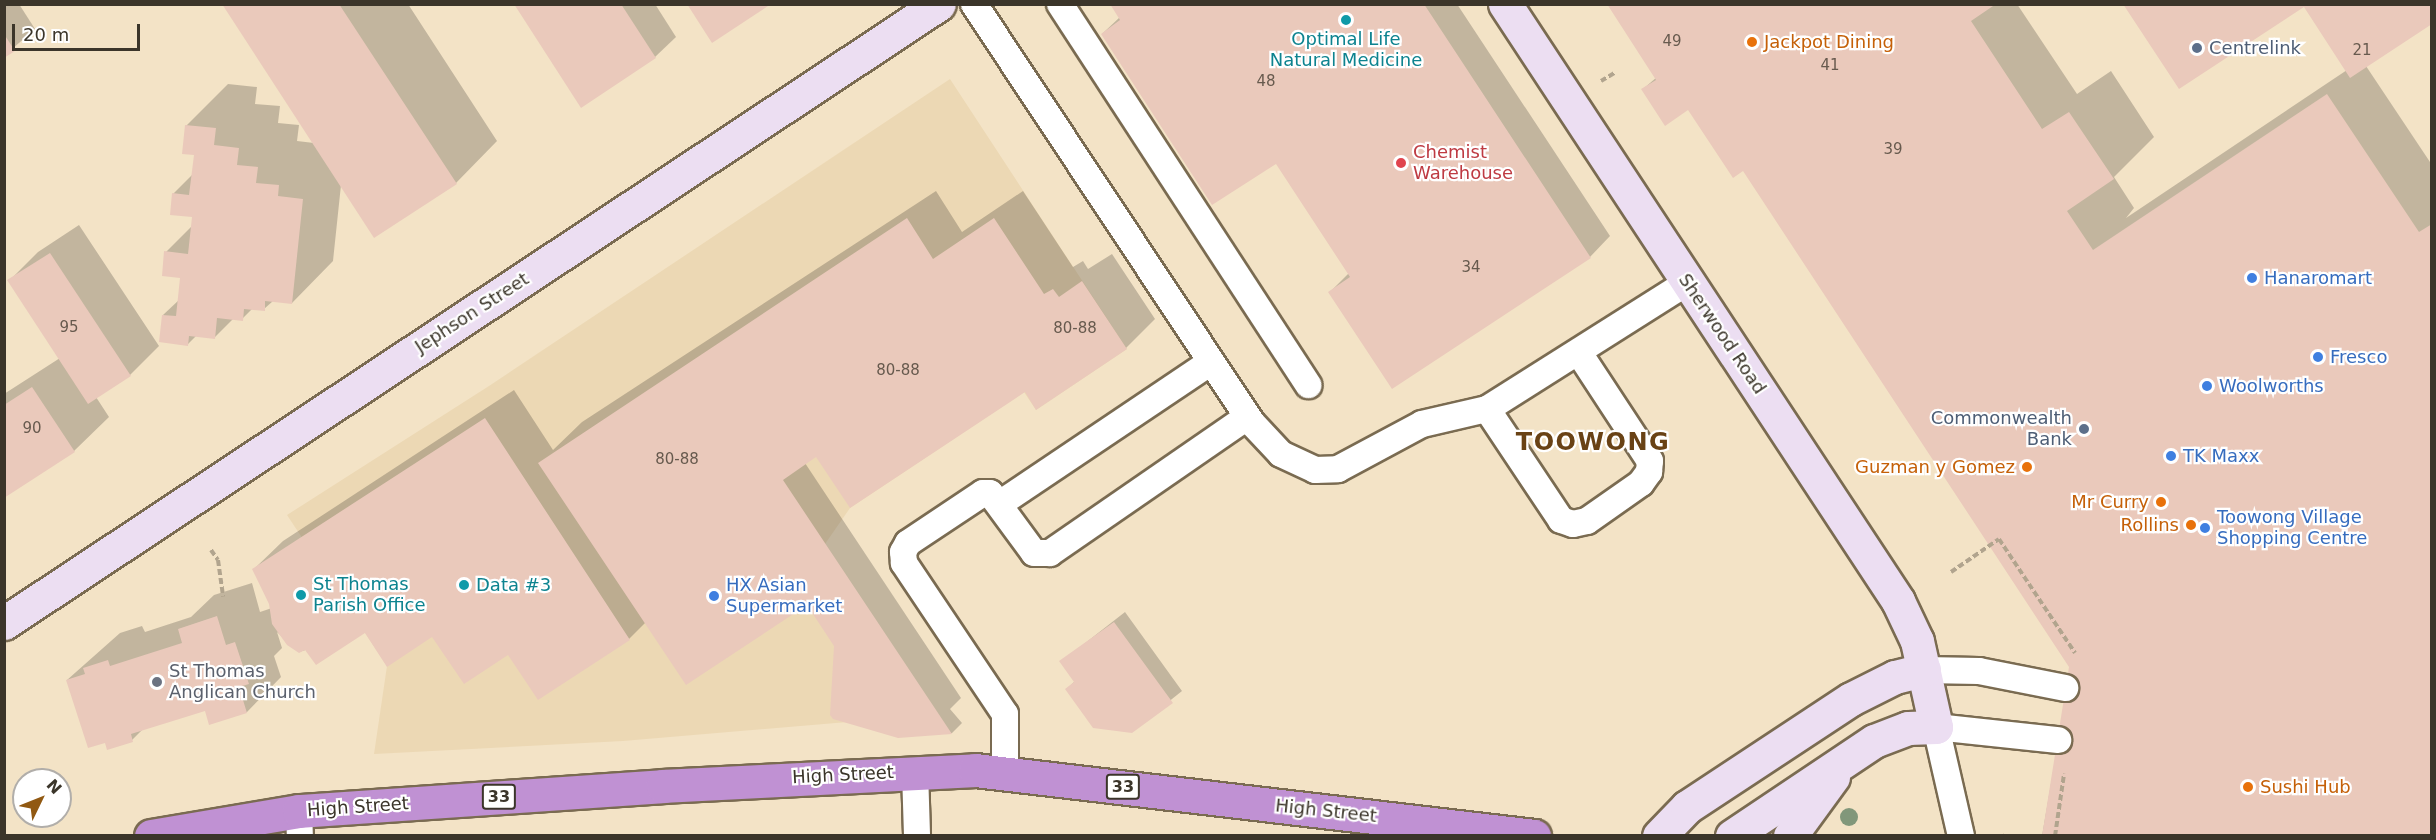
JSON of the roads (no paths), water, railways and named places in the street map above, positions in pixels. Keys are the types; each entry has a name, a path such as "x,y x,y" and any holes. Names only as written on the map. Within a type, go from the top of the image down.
{"highway":[{"name":"High Street","path":"151,836 915,771 1005,771 1534,836"}],"street":[{"name":"Jephson Street","path":"4,623 939,4"},
{"name":"Sherwood Road","path":"1504,4 1898,601 1913,629 1936,727"},
{"path":"1659,836 1687,807 1851,699 1895,677 1924,670"},
{"path":"1732,836 1846,758 1898,730 1936,727"},
{"path":"1790,836 1846,758"}],"lane":[{"path":"974,4 1248,417 1281,454 1315,470 1338,469 1405,430 1487,409 1579,353 1688,282"},
{"path":"1060,4 1308,385"},
{"path":"1487,409 1561,520 1573,524 1587,521 1641,483 1649,472 1650,461 1579,353"},
{"path":"1000,503 1210,362"},
{"path":"1005,771 1005,714 904,563 903,552 908,543 983,493 996,496 1034,553 1050,553 1248,417"},
{"path":"1924,670 1979,671 2066,688"},
{"path":"1936,727 2058,740"},
{"name":"Sherwood Road","path":"1936,727 1961,836"},
{"path":"915,771 917,836"}],"place":[{"name":"Optimal Life Natural Medicine","path":"1346,20"},
{"name":"Jackpot Dining","path":"1752,42"},
{"name":"Centrelink","path":"2197,48"},
{"name":"Chemist Warehouse","path":"1401,163"},
{"name":"Hanaromart","path":"2252,278"},
{"name":"Fresco","path":"2318,357"},
{"name":"Woolworths","path":"2207,386"},
{"name":"Commonwealth Bank","path":"2084,429"},
{"name":"TK Maxx","path":"2171,456"},
{"name":"Guzman y Gomez","path":"2027,467"},
{"name":"Mr Curry","path":"2161,502"},
{"name":"Rollins","path":"2191,525"},
{"name":"Toowong Village Shopping Centre","path":"2205,528"},
{"name":"Data #3","path":"464,585"},
{"name":"St Thomas Parish Office","path":"301,595"},
{"name":"HX Asian Supermarket","path":"714,596"},
{"name":"St Thomas Anglican Church","path":"157,682"},
{"name":"Sushi Hub","path":"2248,787"}],"district":[{"name":"TOOWONG","path":"1593,443"}]}
